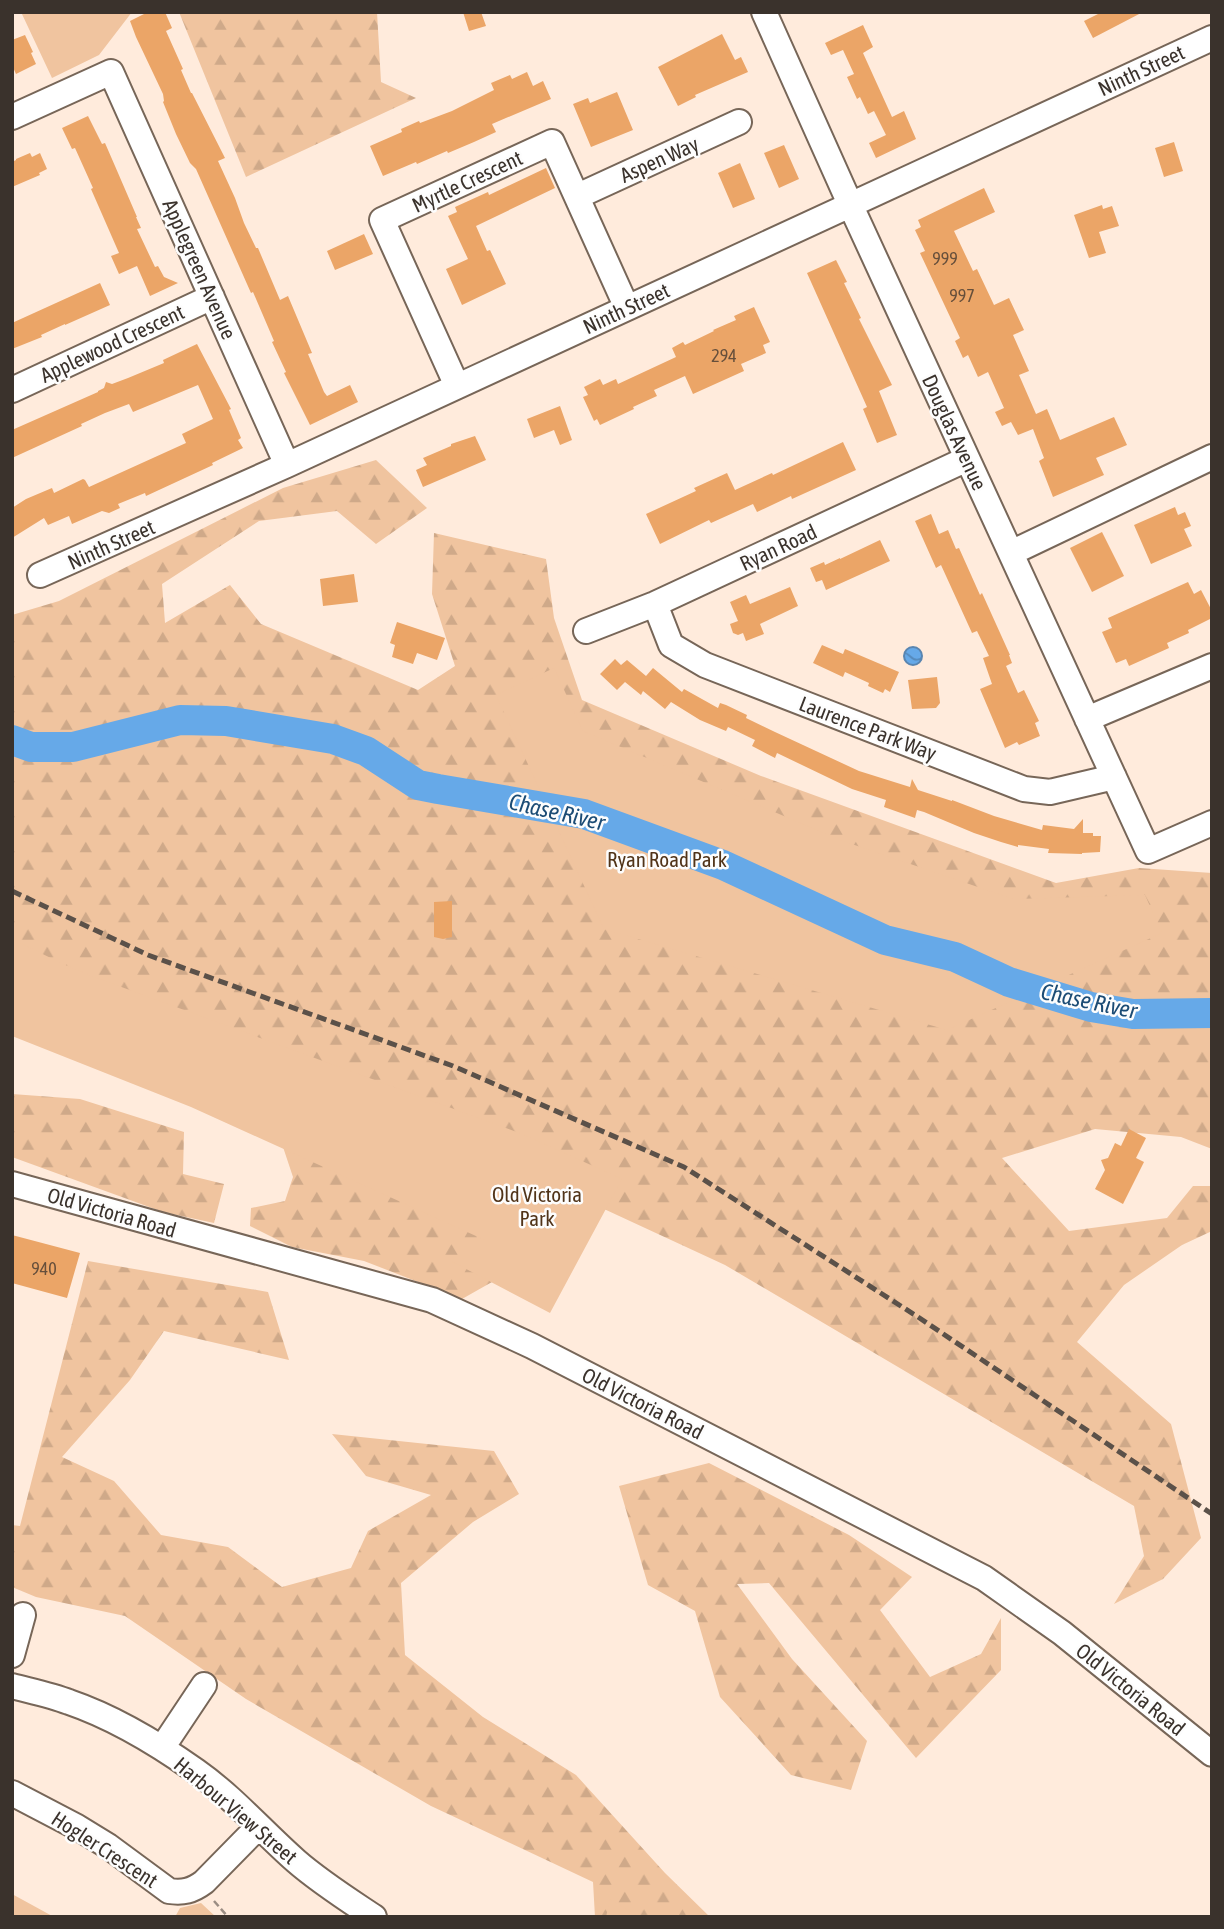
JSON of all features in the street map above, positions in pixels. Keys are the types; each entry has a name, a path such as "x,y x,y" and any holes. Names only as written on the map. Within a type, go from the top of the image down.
{"street":[{"name":"Douglas Avenue","path":"764,12 1148,851 1212,823"},
{"name":"Ninth Street","path":"40,575 288,465 1212,38"},
{"name":"Applegreen Avenue","path":"12,117 111,72 288,465"},
{"name":"Aspen Way","path":"578,196 739,122"},
{"name":"Myrtle Crescent","path":"457,386 382,220 552,142 627,308"},
{"name":"Applewood Crescent","path":"12,390 212,297"},
{"path":"1011,553 1212,457"},
{"name":"Ryan Road","path":"586,631 655,604 968,459"},
{"name":"Laurence Park Way","path":"655,604 671,645 705,664 1024,789 1049,792 1114,777"},
{"path":"1087,719 1212,666"},
{"name":"Old Victoria Road","path":"12,1184 432,1300 532,1346 984,1578 1062,1633 1212,1754"},
{"path":"12,1655 23,1615"},
{"path":"162,1748 204,1685"},
{"name":"Harbour View Street","path":"12,1686 69,1702 162,1748 234,1802 296,1861 374,1917"},
{"name":"Hogler Crescent","path":"12,1793 108,1846 169,1891 181,1893 204,1882 260,1826"}],"green space":[{"path":"21,12 132,12 99,55 52,78"},
{"path":"179,12 377,12 381,82 416,98 246,177"},
{"path":"376,460 427,508 376,544 337,511 259,521 162,584 165,623 230,585 261,624 418,690 455,666 432,594 434,533 546,559 554,618 582,700 761,776 1056,883 1139,868 1212,873 1212,1149 1181,1137 1095,1129 1002,1158 1069,1231 1167,1218 1193,1186 1212,1186 1212,1231 1182,1245 1124,1285 1077,1342 1171,1424 1201,1538 1163,1579 1114,1604 1144,1556 1134,1506 725,1265 604,1209 462,1299 364,1261 292,1247 250,1226 251,1208 285,1201 293,1177 273,1117 12,1016 12,615 59,601 283,488"},
{"name":"Ryan Road Park","path":"554,668 583,731 843,841 1013,899 1145,895 1162,933 947,1030 604,929 496,695"},
{"name":"Old Victoria Park","path":"12,939 97,978 522,1134 622,1179 550,1313 449,1260 487,1241 191,1107 12,1036"},
{"path":"12,1094 80,1099 184,1132 183,1174 224,1184 214,1223 163,1212 12,1157"},
{"path":"88,1261 268,1292 289,1360 164,1331 130,1380 62,1457 114,1481 161,1535 228,1547 282,1587 351,1568 368,1531 431,1495 366,1476 332,1434 494,1451 519,1494 473,1522 401,1583 405,1655 483,1717 576,1775 665,1873 710,1917 595,1917 593,1882 431,1806 246,1699 125,1616 36,1597 12,1587 12,1525 20,1526"},
{"path":"709,1463 849,1535 912,1577 880,1610 930,1677 981,1654 1001,1618 1001,1670 916,1758 769,1583 737,1584 792,1659 867,1741 851,1790 791,1775 720,1697 695,1611 648,1585 619,1486"},
{"path":"12,1894 54,1917 12,1917"},
{"path":"610,1899 640,1917 606,1917"},
{"path":"201,1903 216,1917 175,1917 180,1908"}],"water":[{"path":"909,647 917,647 922,656 920,663 909,665 904,660 904,652"}],"building":[{"path":"148,12 165,12 172,28 166,31 183,69 181,70 225,158 218,161 280,300 288,296 312,353 308,354 324,392 327,396 350,385 358,402 310,425 284,373 286,372 253,292 251,293 196,169 190,163 176,134 163,102 163,94 136,37 130,21"},
{"path":"463,12 481,12 486,26 469,31"},
{"path":"1102,12 1143,12 1093,38 1084,21"},
{"path":"863,25 873,47 863,53 892,117 904,111 916,139 876,158 869,143 886,135 874,111 868,114 860,97 857,99 847,77 854,74 843,50 831,55 825,43"},
{"path":"722,34 735,60 741,57 748,72 695,95 696,97 678,106 658,67"},
{"path":"25,35 36,64 16,74 12,65 12,40"},
{"path":"527,72 533,86 543,81 551,99 492,124 496,132 448,153 447,151 383,176 370,146 402,132 401,129 452,111 494,90 491,83 510,75 512,79"},
{"path":"617,92 633,130 591,147 573,104 588,98 590,103"},
{"path":"88,116 102,144 105,143 137,217 141,228 137,229 155,267 158,266 164,277 178,283 150,296 137,266 119,274 111,256 119,253 75,148 72,149 62,128"},
{"path":"1174,142 1183,171 1164,177 1155,148"},
{"path":"784,145 799,179 779,188 764,153"},
{"path":"30,153 32,157 40,153 47,169 39,173 40,175 12,187 12,162"},
{"path":"740,163 755,199 733,208 718,173"},
{"path":"546,168 555,188 476,226 506,284 462,305 446,269 468,259 448,216 457,212 455,207 488,192 489,195"},
{"path":"984,188 995,212 954,231 973,271 977,269 994,305 1009,298 1024,330 1013,335 1029,371 1019,375 1036,414 1047,409 1060,440 1114,417 1127,445 1096,458 1104,475 1053,497 1039,461 1044,458 1033,429 1018,435 1011,422 1002,426 995,412 1004,408 988,372 978,377 968,355 963,358 955,341 960,338 920,253 925,251 915,230 921,227 918,220"},
{"path":"1102,205 1103,209 1112,206 1119,226 1099,232 1106,253 1089,258 1074,215"},
{"path":"364,234 373,254 335,270 327,251"},
{"path":"836,260 847,282 844,283 861,318 859,319 892,385 879,391 897,435 877,443 863,409 867,407 807,273"},
{"path":"100,283 110,305 12,349 12,323"},
{"path":"754,307 770,342 763,345 766,353 741,364 744,371 693,394 685,376 654,390 657,396 633,407 634,409 600,425 597,419 594,421 583,397 588,395 584,387 600,379 603,385 616,379 618,384 676,357 672,348 683,342 685,345 736,320 734,316"},
{"path":"197,344 231,409 229,410 241,438 238,440 243,448 146,496 145,493 118,504 120,508 109,513 102,511 72,524 69,516 48,525 44,518 12,538 12,508 26,499 52,488 54,493 83,479 89,487 186,443 182,434 213,419 198,385 133,412 129,404 105,413 12,458 12,430 98,392 104,388 106,382 112,384 164,363 163,360"},
{"path":"560,406 572,440 560,445 554,430 534,438 527,419"},
{"path":"475,436 486,460 423,487 416,470 427,465 423,458"},
{"path":"843,442 856,470 757,512 753,504 711,523 709,520 660,544 646,514 727,473 735,490"},
{"path":"1175,507 1178,515 1185,512 1191,526 1184,529 1192,546 1151,564 1134,525"},
{"path":"931,514 939,534 948,530 980,595 982,593 1010,655 1012,663 1006,666 1018,693 1024,690 1039,721 1035,723 1040,736 1005,748 980,689 992,684 983,658 989,656 977,631 972,633 941,565 936,568 915,521"},
{"path":"1102,532 1124,576 1092,592 1070,548"},
{"path":"880,540 890,561 826,590 822,580 816,582 810,568 840,559"},
{"path":"354,574 358,602 323,606 320,579"},
{"path":"1188,582 1194,594 1201,590 1212,611 1212,618 1167,643 1169,648 1129,666 1126,659 1116,663 1102,632 1112,628 1108,618"},
{"path":"790,587 798,606 760,624 764,634 746,641 743,633 733,633 730,624 738,621 730,602 746,595 750,604"},
{"path":"397,622 445,638 437,660 417,653 413,664 392,657 395,645 390,643"},
{"path":"822,645 843,654 845,649 899,672 890,692 885,689 883,693 845,672 843,677 813,663"},
{"path":"615,659 621,665 627,660 646,676 653,668 682,692 684,689 718,708 720,703 726,705 747,715 746,718 859,771 910,787 912,779 918,790 1042,830 1043,825 1074,829 1083,819 1083,833 1101,836 1100,852 1048,853 1049,849 1018,847 974,833 924,812 917,810 915,818 884,807 886,800 852,789 777,753 775,758 752,746 755,740 728,727 726,731 700,720 671,702 665,709 643,691 641,695 625,682 617,690 600,674"},
{"path":"937,677 940,703 936,708 912,709 908,680"},
{"path":"452,901 452,937 434,937 434,902"},
{"path":"1129,1129 1146,1138 1136,1158 1144,1162 1123,1204 1095,1189 1105,1170 1101,1160 1108,1158 1115,1143 1121,1146"},
{"path":"12,1235 80,1253 67,1298 12,1283"}],"waterway":[{"name":"Chase River","path":"12,740 31,747 73,747 180,720 226,721 333,739 366,751 418,785 584,814 723,865 885,940 955,957 1009,982 1091,1007 1133,1014 1212,1013"}],"railway":[{"path":"12,891 148,955 453,1066 684,1167 918,1317 1212,1514"}]}
